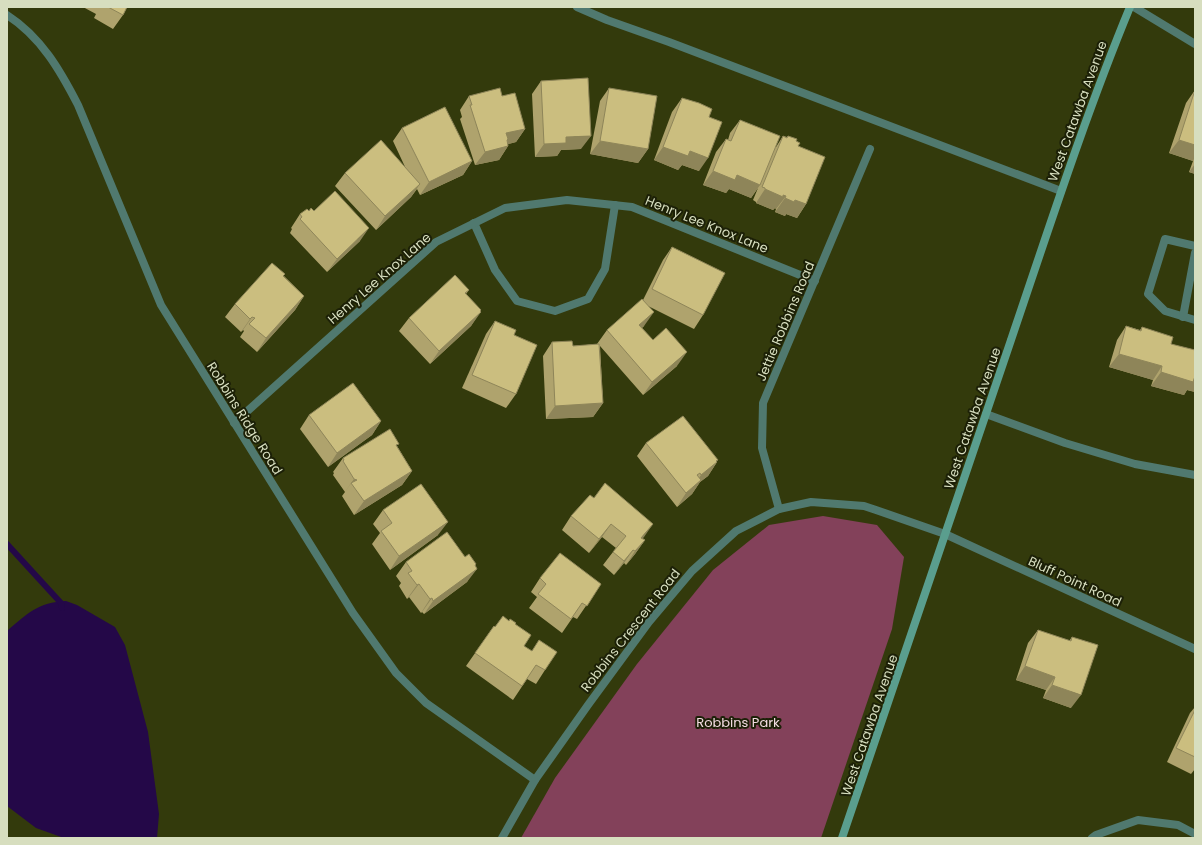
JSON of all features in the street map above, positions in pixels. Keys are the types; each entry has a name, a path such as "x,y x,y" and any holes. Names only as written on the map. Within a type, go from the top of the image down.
{"main road":[{"name":"West Catawba Avenue","path":"842,838 1061,191 1108,59 1130,7"}],"street":[{"path":"577,7 607,20 677,45 1061,191"},
{"path":"1134,7 1195,44"},
{"name":"Robbins Ridge Road","path":"7,15 26,29 39,42 65,80 78,105 161,306 353,613 396,672 426,703 445,718 535,780"},
{"name":"Jettie Robbins Road","path":"779,509 762,448 763,403 870,149"},
{"name":"Henry Lee Knox Lane","path":"234,423 436,242 505,208 566,200 632,207 814,281"},
{"path":"474,223 495,270 517,301 555,311 588,299 605,269 615,205"},
{"path":"1195,246 1165,239 1148,294 1165,311 1195,320"},
{"path":"1183,317 1195,253"},
{"path":"986,414 1065,443 1135,464 1195,475"},
{"name":"Robbins Crescent Road","path":"502,838 535,780 644,628 692,571 736,532 779,509 811,502 864,506 945,534"},
{"name":"Bluff Point Road","path":"945,534 1195,649"},
{"path":"1092,838 1096,835 1138,820 1178,825 1195,834"}],"green space":[{"name":"Robbins Park","path":"823,516 877,525 904,557 892,629 821,838 521,838 555,778 637,664 713,570 769,525"}],"shaded area":[{"path":"66,601 77,605 115,627 125,645 148,732 159,814 157,838 64,838 36,828 7,806 7,631 27,614 40,606"}],"building":[{"path":"108,7 127,7 123,15"},
{"path":"588,78 591,136 566,137 566,143 544,144 541,81"},
{"path":"500,88 502,96 515,93 525,129 506,133 508,146 485,152 470,105 472,105 469,96"},
{"path":"609,88 657,96 648,149 600,141"},
{"path":"1195,90 1195,145 1179,140"},
{"path":"682,98 712,109 709,117 722,122 708,158 690,151 688,156 663,147"},
{"path":"445,107 472,161 429,182 402,128"},
{"path":"740,120 780,136 760,185 737,175 735,180 713,171 726,139 731,141"},
{"path":"783,136 797,139 796,141 800,143 798,146 825,157 806,204 795,200 794,202 785,198 786,196 783,195 783,197 762,187"},
{"path":"381,140 420,184 385,216 345,173"},
{"path":"335,191 369,228 337,259 300,219 302,217 300,214 307,209 309,211 311,208 314,211"},
{"path":"672,247 725,273 703,315 652,289"},
{"path":"272,263 285,274 283,276 304,296 266,338 249,324 255,318 252,317 250,319 235,304"},
{"path":"455,275 469,290 465,293 481,310 481,312 439,351 409,318"},
{"path":"642,299 654,312 639,325 653,340 666,328 687,352 652,382 607,330"},
{"path":"495,321 516,330 514,335 537,345 516,394 472,375"},
{"path":"1126,326 1141,331 1142,327 1173,337 1171,344 1195,350 1195,376 1193,382 1161,372 1162,366 1119,354"},
{"path":"572,341 573,346 599,344 603,403 555,406 552,342"},
{"path":"353,383 381,421 337,453 309,415"},
{"path":"683,416 718,460 701,475 700,473 697,475 701,480 686,493 646,443"},
{"path":"390,429 399,444 396,445 412,471 364,501 351,483 357,480 354,479 343,461 343,458"},
{"path":"605,483 653,524 641,538 645,540 635,551 633,550 624,561 613,552 626,536 611,524 599,539 571,516 590,495 594,498"},
{"path":"421,484 448,522 399,556 381,531 392,523 383,510"},
{"path":"447,532 465,557 469,554 476,564 477,569 433,601 419,584 417,585 408,573 412,571 406,562"},
{"path":"560,553 601,584 587,606 582,603 571,619 538,594 546,584 540,578"},
{"path":"503,616 509,621 510,619 516,623 515,624 531,635 524,646 532,651 539,640 557,652 545,670 536,665 522,686 475,653"},
{"path":"1038,630 1071,641 1072,637 1098,645 1081,695 1052,685 1055,677 1025,666"},
{"path":"1195,710 1195,757 1176,748"}],"waterway":[{"path":"7,544 61,603 62,608"}]}
